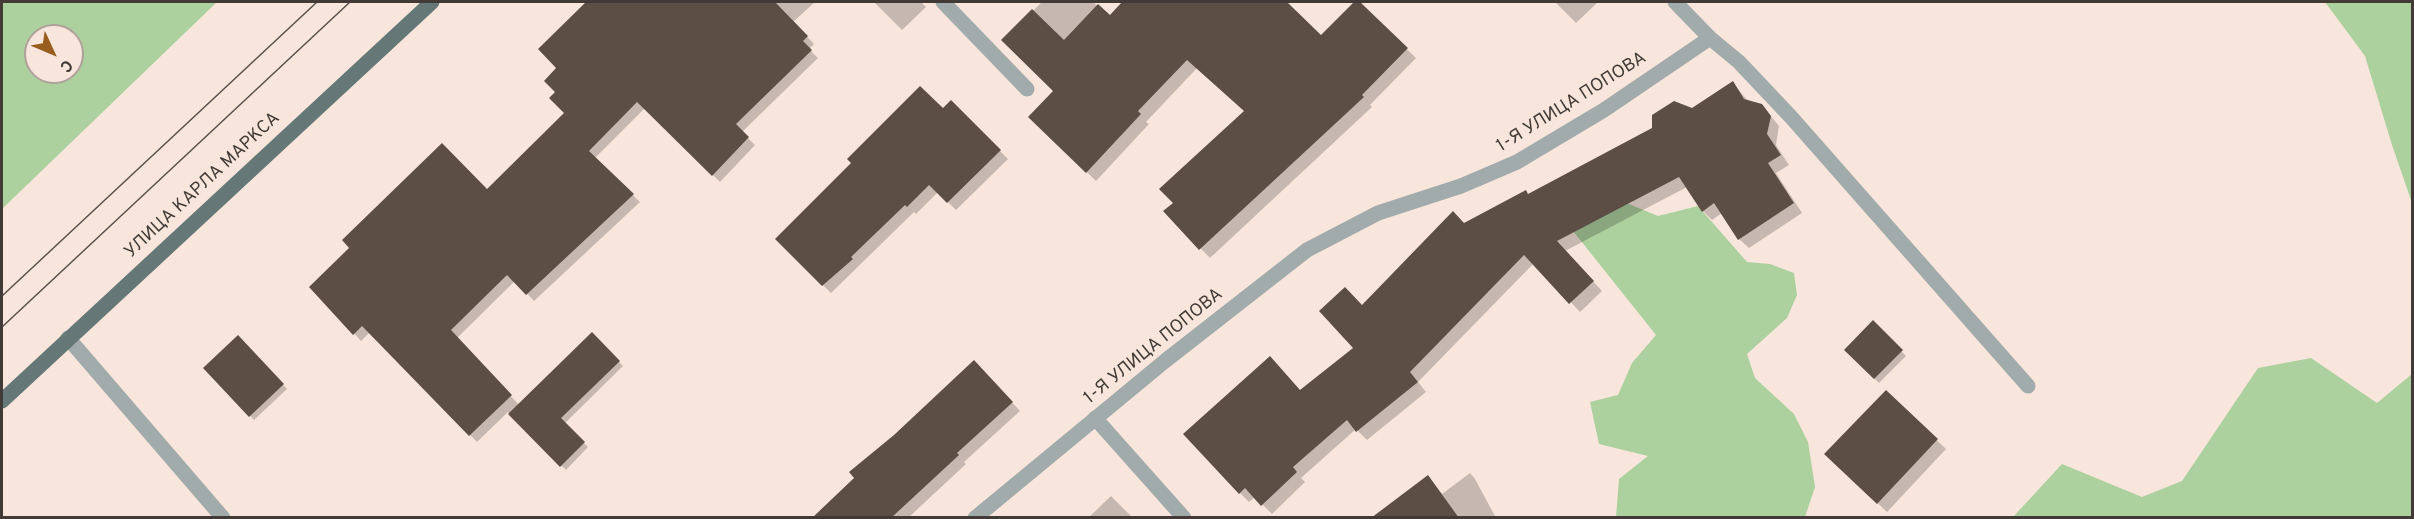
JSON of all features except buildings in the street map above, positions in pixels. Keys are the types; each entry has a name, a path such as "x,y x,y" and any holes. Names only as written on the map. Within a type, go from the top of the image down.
{"main road":[{"name":"УЛИЦА КАРЛА МАРКСА","path":"2,401 432,2"}],"street":[{"path":"943,2 1027,90"},
{"path":"1675,2 1710,38 1739,62 1791,117 2028,386"},
{"name":"1-Я УЛИЦА ПОПОВА","path":"975,518 1095,418 1307,250 1378,213 1461,186 1517,162 1604,110 1710,38"},
{"path":"68,338 223,518"},
{"path":"1095,418 1184,518"}],"green space":[{"path":"2,2 217,2 2,209"},
{"path":"2325,2 2412,2 2412,203 2365,56"},
{"path":"1612,197 1658,216 1698,206 1747,262 1770,264 1794,273 1797,295 1787,318 1747,354 1755,378 1794,414 1808,442 1815,487 1805,517 1616,517 1619,479 1648,456 1599,444 1590,402 1618,395 1632,363 1656,335 1569,226"},
{"path":"2311,358 2377,403 2412,374 2412,517 2013,517 2062,464 2142,497 2182,481 2258,368"}],"tram line":[{"path":"2,296 317,2"},
{"path":"2,327 350,2"}]}
